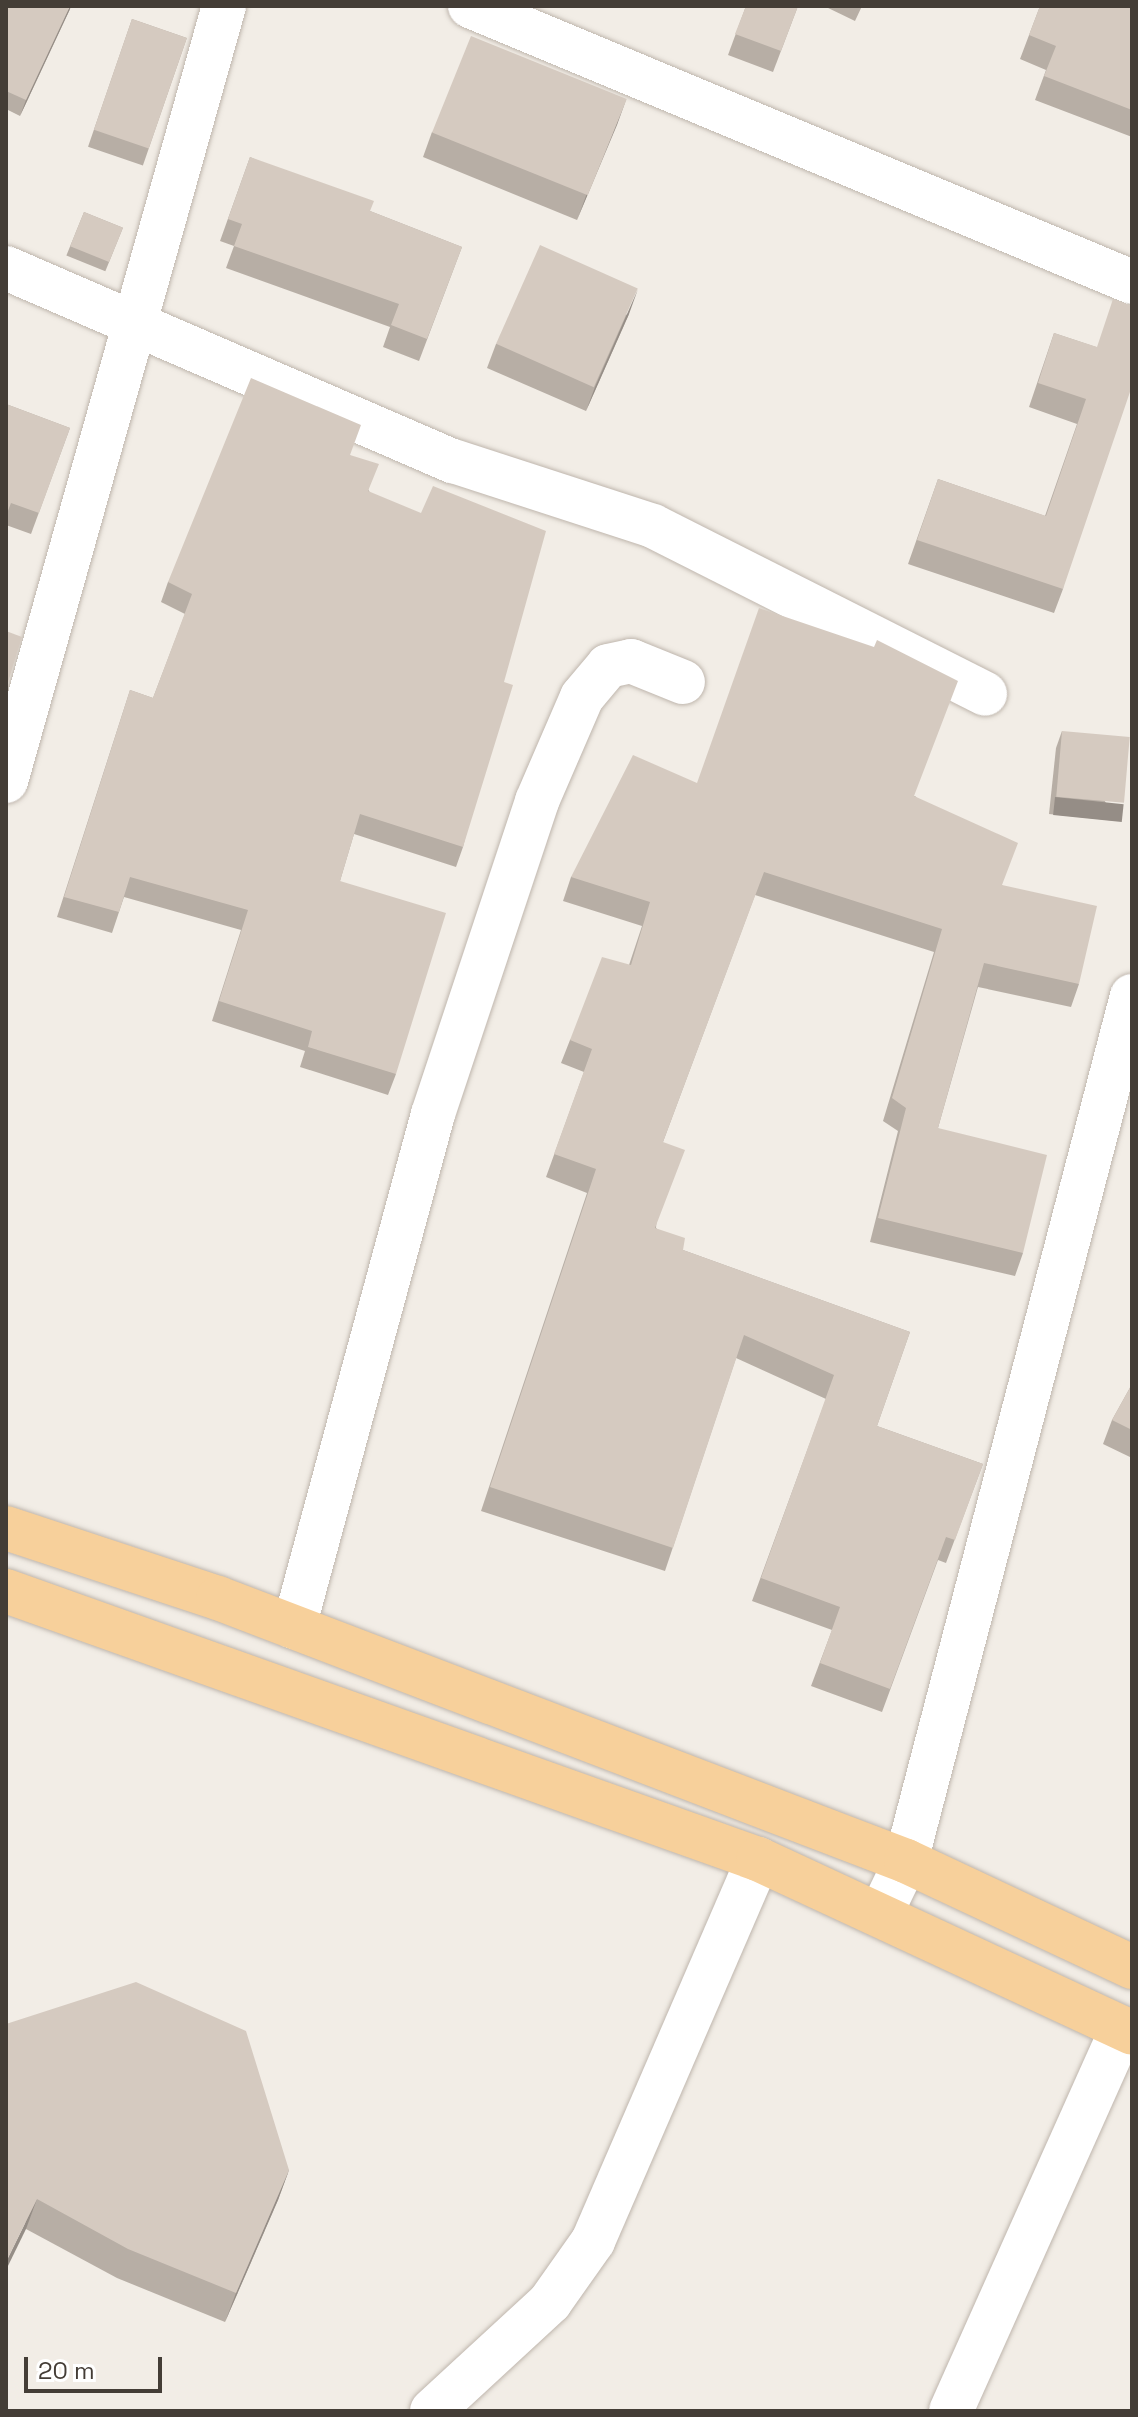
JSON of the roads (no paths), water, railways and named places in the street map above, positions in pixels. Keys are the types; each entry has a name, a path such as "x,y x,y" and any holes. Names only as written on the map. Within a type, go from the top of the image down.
{"main road":[{"path":"6,1528 294,1627 906,1861 1132,1967"},
{"path":"6,1591 758,1859 881,1913 1127,2031"}],"street":[{"path":"6,781 224,6"},
{"path":"470,6 1132,282"},
{"path":"6,268 453,461 653,526 985,694"},
{"path":"294,1627 433,1114 542,788 582,697 608,666 631,661 683,682"},
{"path":"881,1913 906,1861 1132,996"},
{"path":"432,2411 550,2302 593,2241 758,1859"},
{"path":"951,2411 1127,2031"}]}
